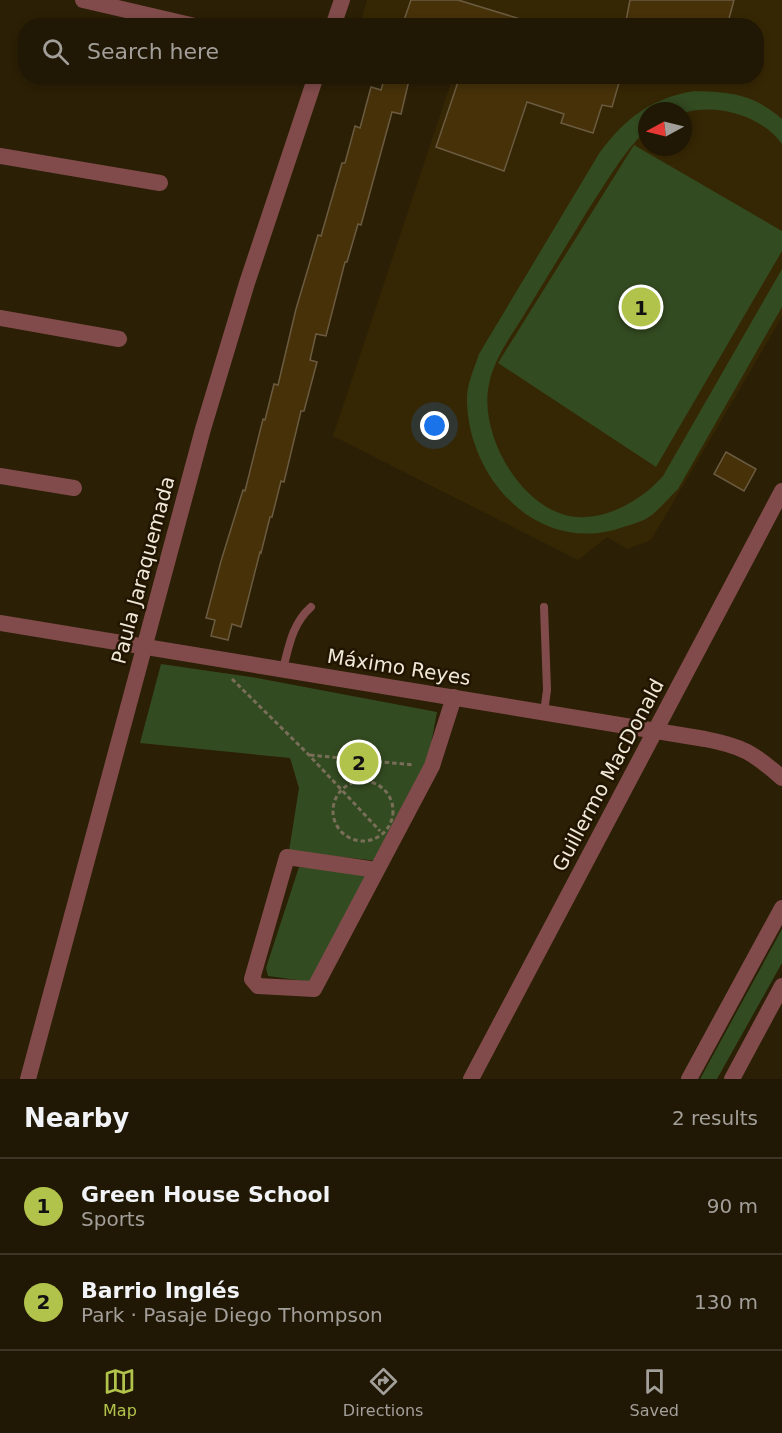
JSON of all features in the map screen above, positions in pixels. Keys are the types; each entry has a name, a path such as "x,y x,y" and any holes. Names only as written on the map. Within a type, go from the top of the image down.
{"street":[{"path":"83,0 161,18"},
{"path":"336,18 342,0"},
{"name":"Paula Jaraquemada","path":"28,1079 221,366 313,84"},
{"path":"0,156 160,183"},
{"path":"0,318 119,339"},
{"path":"0,476 74,488"},
{"name":"Guillermo MacDonald","path":"471,1079 782,491"},
{"name":"Máximo Reyes","path":"0,622 717,741 739,747 759,757 782,778"},
{"path":"377,870 287,857 252,979 258,986 314,988 377,870 387,838 432,766 454,697"},
{"path":"689,1079 782,908"},
{"path":"732,1079 782,986"}],"lane":[{"path":"283,669 294,629 303,613 311,607"},
{"path":"544,607 548,690 544,712"}],"path":[{"path":"226,674 308,754 387,838"},
{"path":"308,754 432,766"},
{"path":"365,781 382,788 392,802 393,811 387,838 365,841 348,837 341,831 336,824 333,806 342,790 348,785 365,781"}],"shaded area":[{"path":"367,0 782,0 782,317 651,540 627,549 607,537 578,560 333,436 451,84 764,84 764,18 362,18"}],"green space":[{"path":"694,91 719,92 751,99 782,119 782,144 762,126 737,114 709,110 692,111 692,102 658,102 678,94"},
{"path":"638,113 638,138 601,189 509,339 491,375 487,402 490,422 504,461 516,478 529,494 545,506 562,514 576,517 604,514 643,495 663,476 782,269 782,307 678,489 659,509 643,520 614,530 585,534 558,529 533,519 511,502 493,481 480,457 471,430 467,402 468,390 479,354 600,152"},
{"path":"634,145 638,147 638,156 653,156 782,231 782,251 656,467 498,363"},
{"path":"161,664 257,678 437,712 427,766 378,861 289,851 299,788 290,758 140,743"},
{"path":"299,867 367,873 312,982 268,976 266,968"},
{"path":"782,929 782,963 717,1079 700,1079"}],"building":[{"path":"411,0 458,0 517,18 405,18"},
{"path":"630,0 734,0 729,18 627,18"},
{"path":"383,84 408,84 401,114 392,112 361,225 358,224 347,262 345,262 326,336 316,334 310,360 317,362 304,411 301,411 284,482 281,481 272,517 270,517 241,627 232,624 228,640 211,636 215,620 206,618 221,561 243,490 245,491 274,384 278,385 296,309 318,235 321,236 355,126 360,128 371,87 381,90"},
{"path":"457,84 619,84 612,107 602,105 593,133 561,123 564,114 527,102 504,171 436,147"},
{"path":"726,452 756,469 744,491 714,474"}],"place":[{"name":"Green House School","path":"641,307"},
{"name":"Barrio Inglés","path":"359,762"}]}
